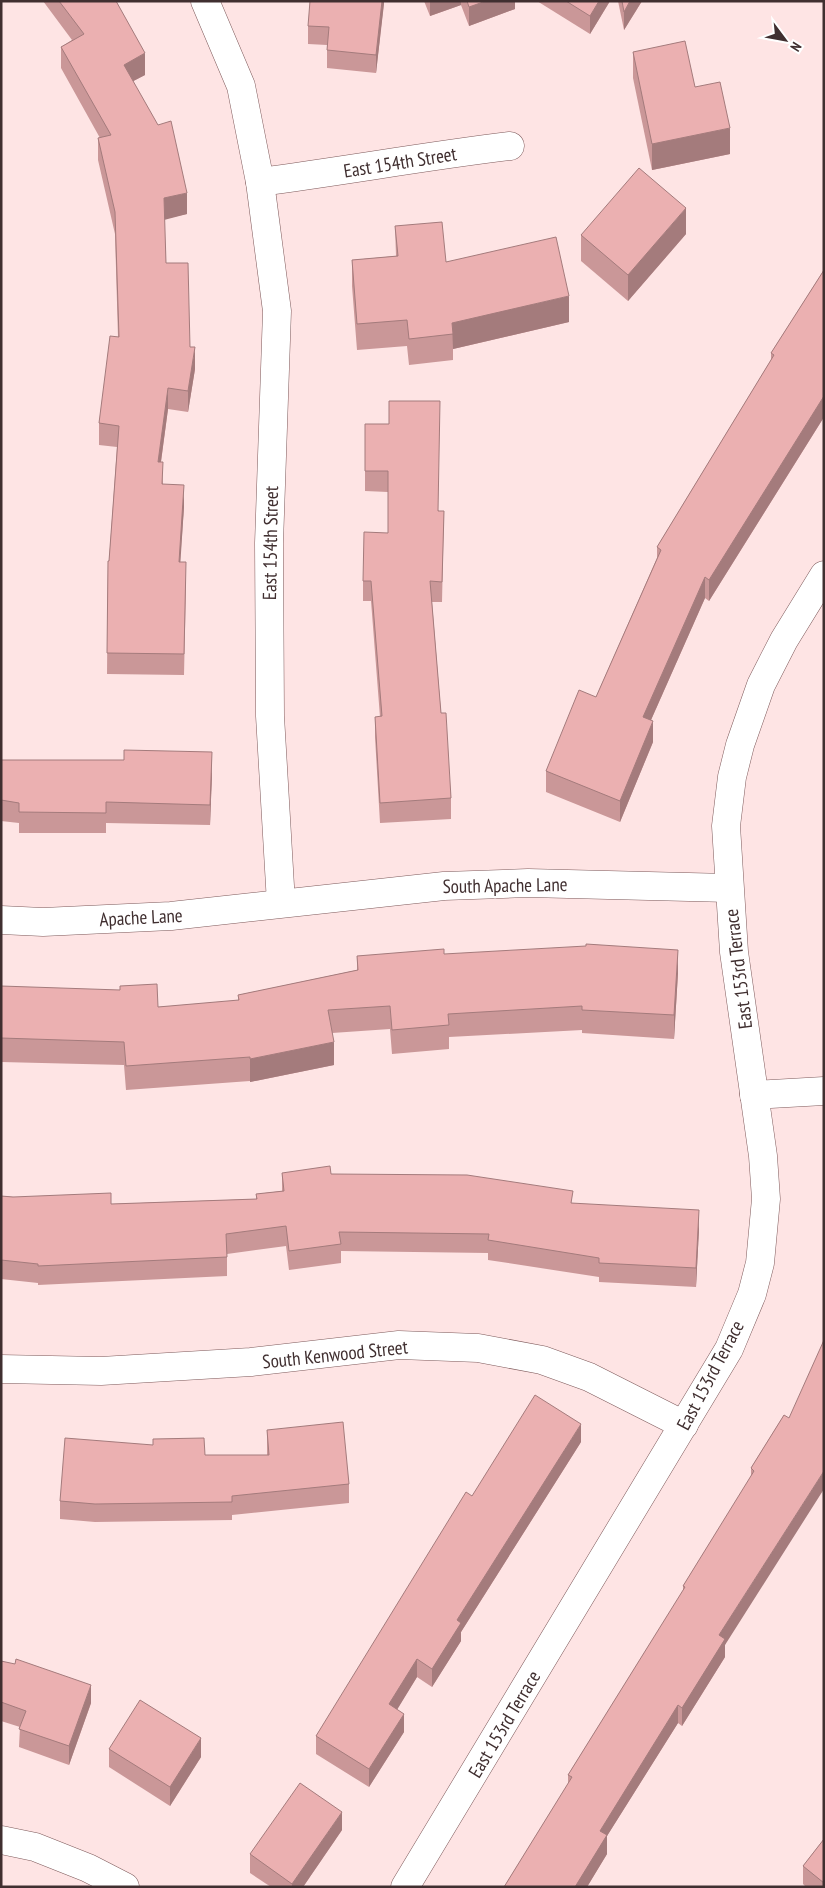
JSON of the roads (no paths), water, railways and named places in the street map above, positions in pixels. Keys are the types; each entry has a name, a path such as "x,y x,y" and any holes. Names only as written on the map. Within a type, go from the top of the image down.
{"street":[{"name":"East 154th Street","path":"205,1 241,86 260,182 277,311 269,562 270,716 281,904"},
{"name":"East 154th Street","path":"260,182 510,146"},
{"name":"East 153rd Terrace","path":"405,1887 729,1349 752,1294 760,1263 766,1200 763,1156 734,952 726,826 732,777 740,745 761,685 784,640 824,575"},
{"name":"South Apache Lane","path":"281,904 453,885 528,883 729,888"},
{"name":"Apache Lane","path":"1,920 43,922 171,916 281,904"},
{"path":"754,1095 824,1091"},
{"name":"South Kenwood Street","path":"1,1369 101,1371 241,1363 399,1345 478,1348 542,1360 589,1377 684,1425"},
{"path":"1,1840 35,1847 88,1868 125,1887"}]}
